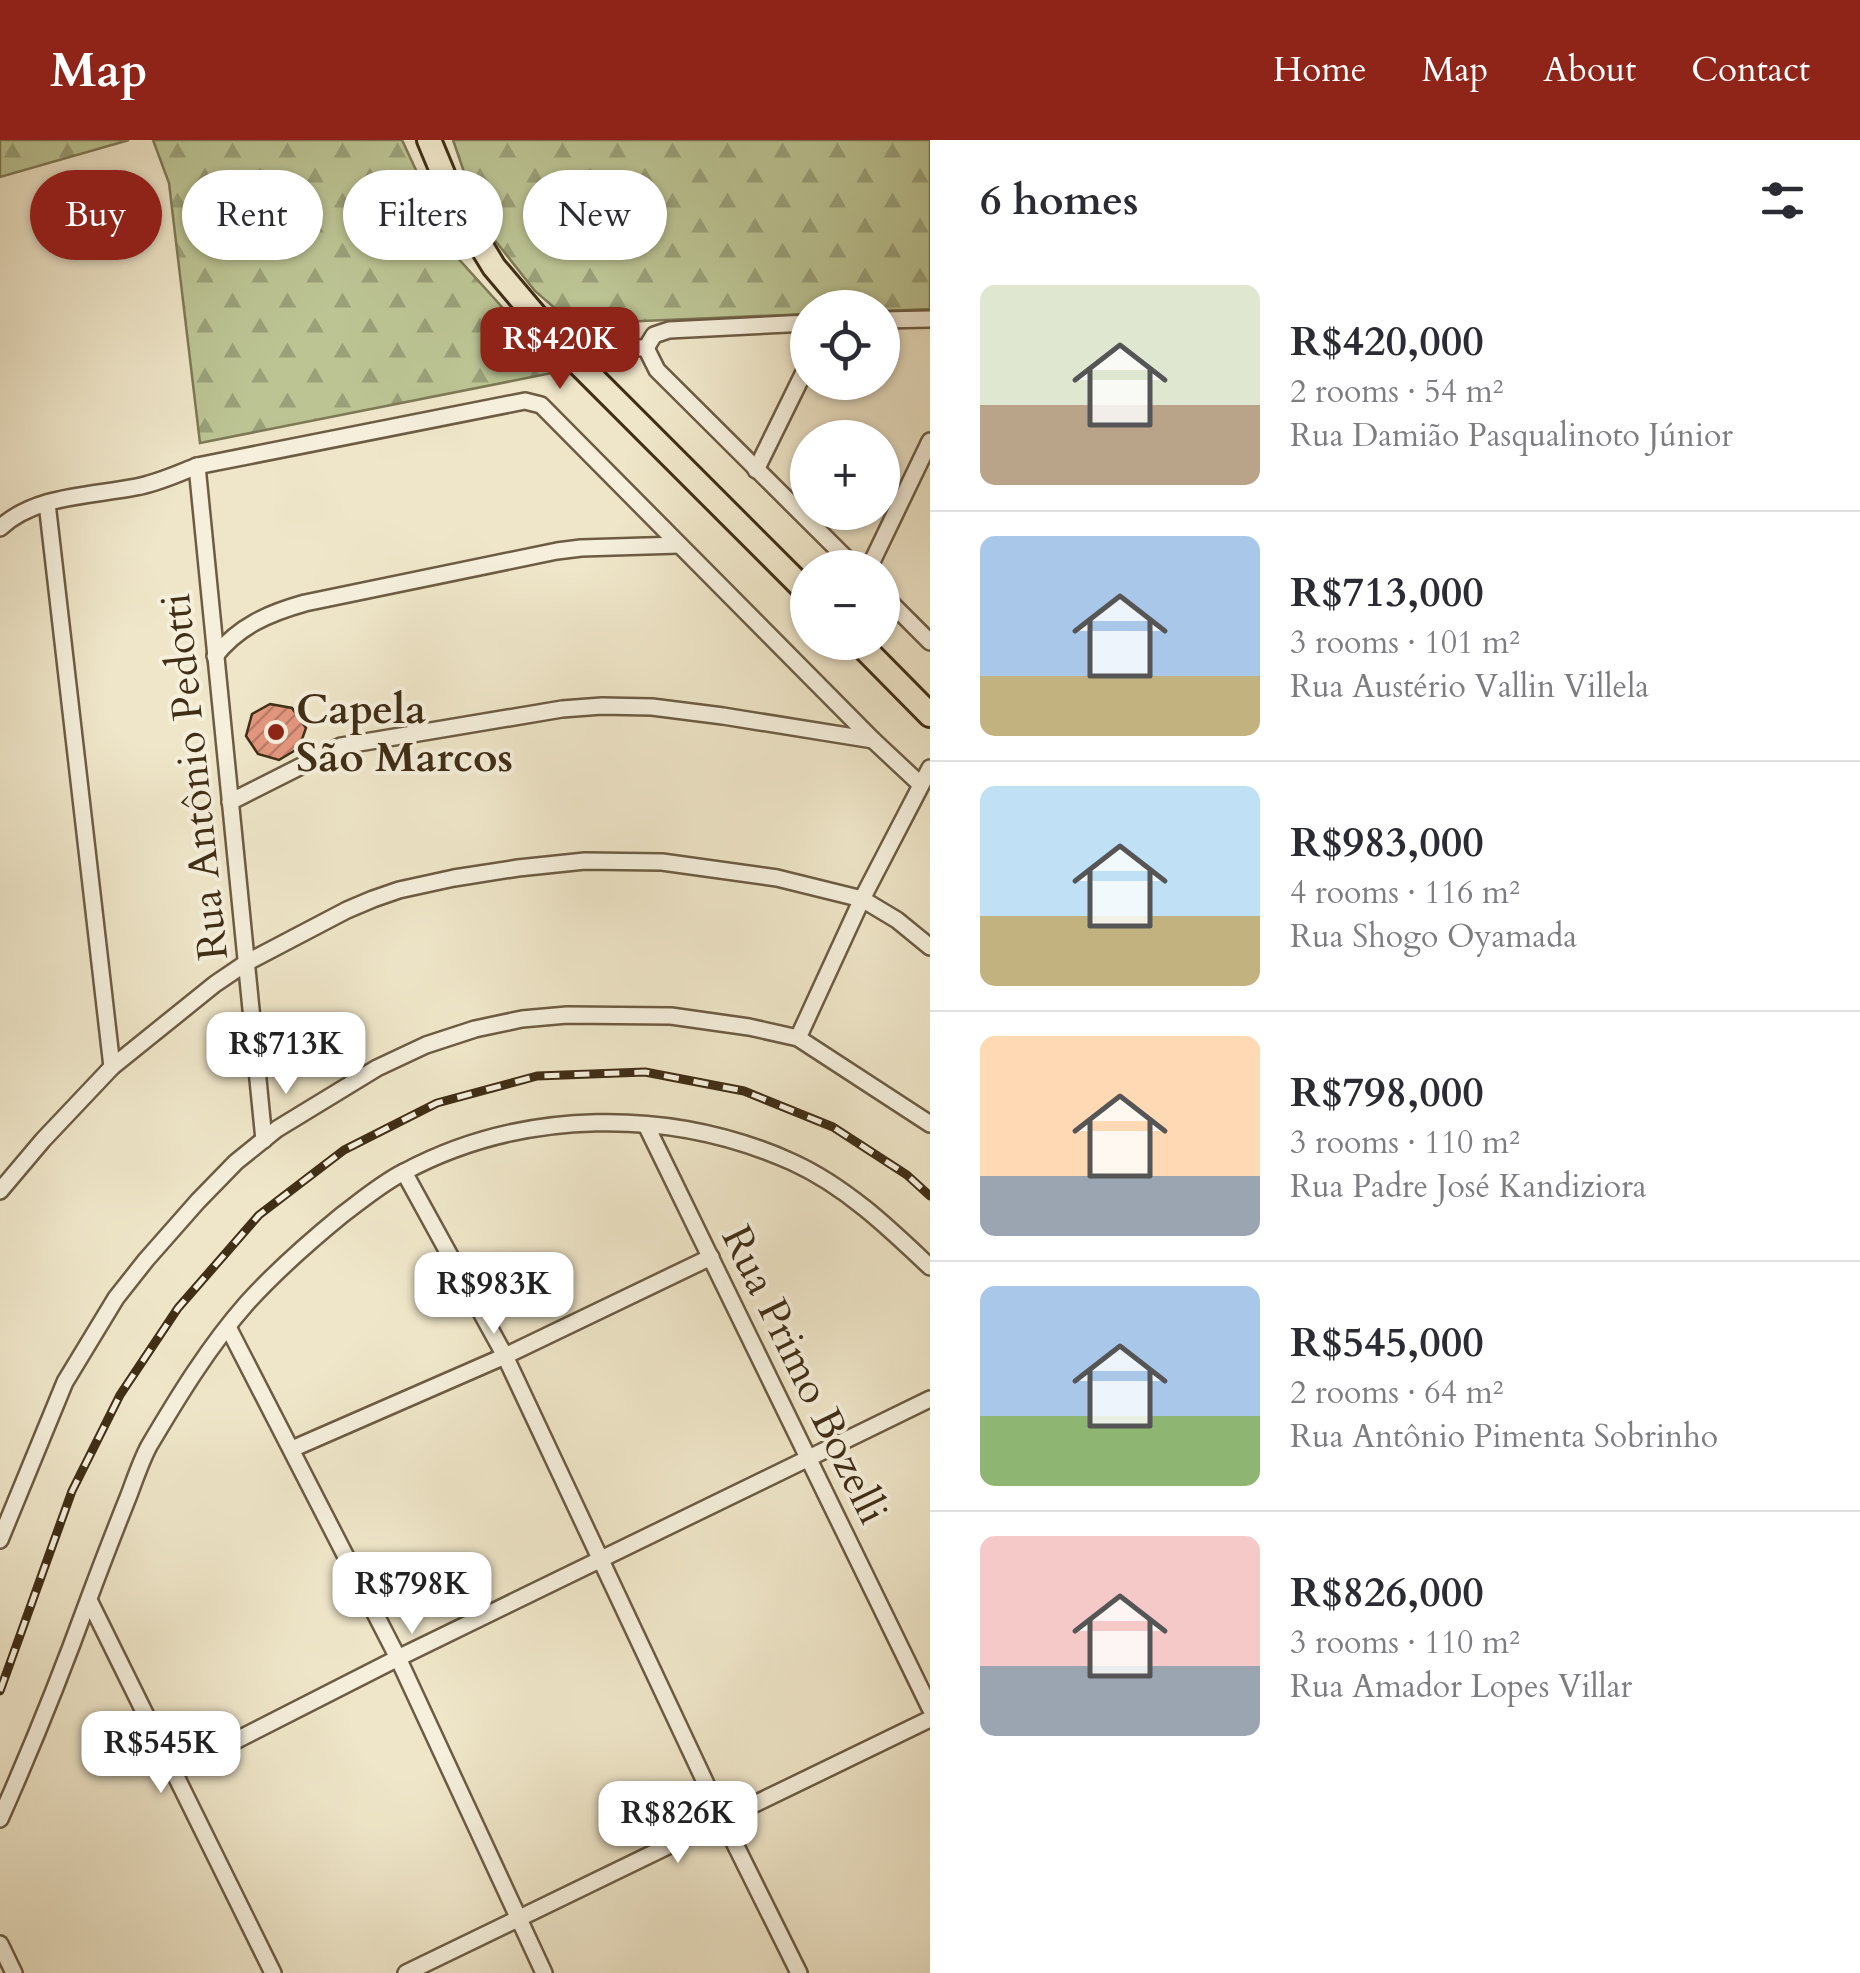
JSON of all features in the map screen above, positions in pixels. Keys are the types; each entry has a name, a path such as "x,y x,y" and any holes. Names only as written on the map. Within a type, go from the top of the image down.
{"main road":[{"path":"429,140 456,204 494,267 562,347 790,575"},
{"path":"876,660 930,715"}],"street":[{"path":"900,319 930,318"},
{"path":"646,348 654,336 669,330 790,324"},
{"path":"562,347 646,348"},
{"path":"646,348 657,370 838,550"},
{"path":"756,470 790,400"},
{"path":"0,528 13,516 46,502 159,482 197,466 525,401 541,405 920,784"},
{"path":"878,550 930,441"},
{"name":"Rua Antônio Pedotti","path":"197,466 264,1140"},
{"path":"46,502 112,1067"},
{"path":"216,656 228,641 260,619 305,603 558,551 678,545"},
{"path":"900,612 930,642"},
{"path":"230,802 340,746 582,707 670,709 873,740"},
{"path":"798,1038 862,900 930,768"},
{"path":"0,1191 112,1067 168,1021 246,963 347,910 399,890 454,878 584,862 662,862 778,878 862,900 897,920 930,947"},
{"path":"0,1540 65,1382 116,1298 159,1245 236,1162 264,1140 377,1068 426,1045 522,1018 671,1016 749,1027 798,1038 930,1124"},
{"path":"0,1819 65,1665 146,1451 196,1370 248,1302 318,1235 367,1195 404,1172 464,1146 515,1132 571,1124 679,1128 736,1141 794,1163 835,1186 886,1225 930,1267"},
{"name":"Rua Primo Bozelli","path":"646,1125 930,1708"},
{"path":"404,1172 505,1356 799,1973"},
{"path":"292,1449 505,1356 711,1257"},
{"path":"228,1327 398,1658 544,1973"},
{"path":"174,1772 398,1658 930,1399"},
{"path":"89,1600 273,1973"},
{"path":"406,1973 930,1719"},
{"path":"0,1944 14,1973"}],"green space":[{"path":"0,140 129,140 0,177"},
{"path":"153,140 402,140 416,170 343,170 343,260 460,260 502,307 552,373 200,443 169,183"},
{"path":"453,140 930,140 930,309 900,310 900,290 790,290 790,315 573,324 535,291 503,251 503,170 463,170"}],"building":[{"name":"Capela São Marcos","path":"270,704 292,708 306,728 299,748 279,760 258,754 246,736 252,714"}],"railway":[{"path":"0,1691 72,1491 120,1395 178,1308 259,1215 344,1150 437,1103 537,1076 645,1072 744,1091 833,1127 907,1175 930,1196"}],"place":[{"name":"Capela São Marcos","path":"276,732"}]}
